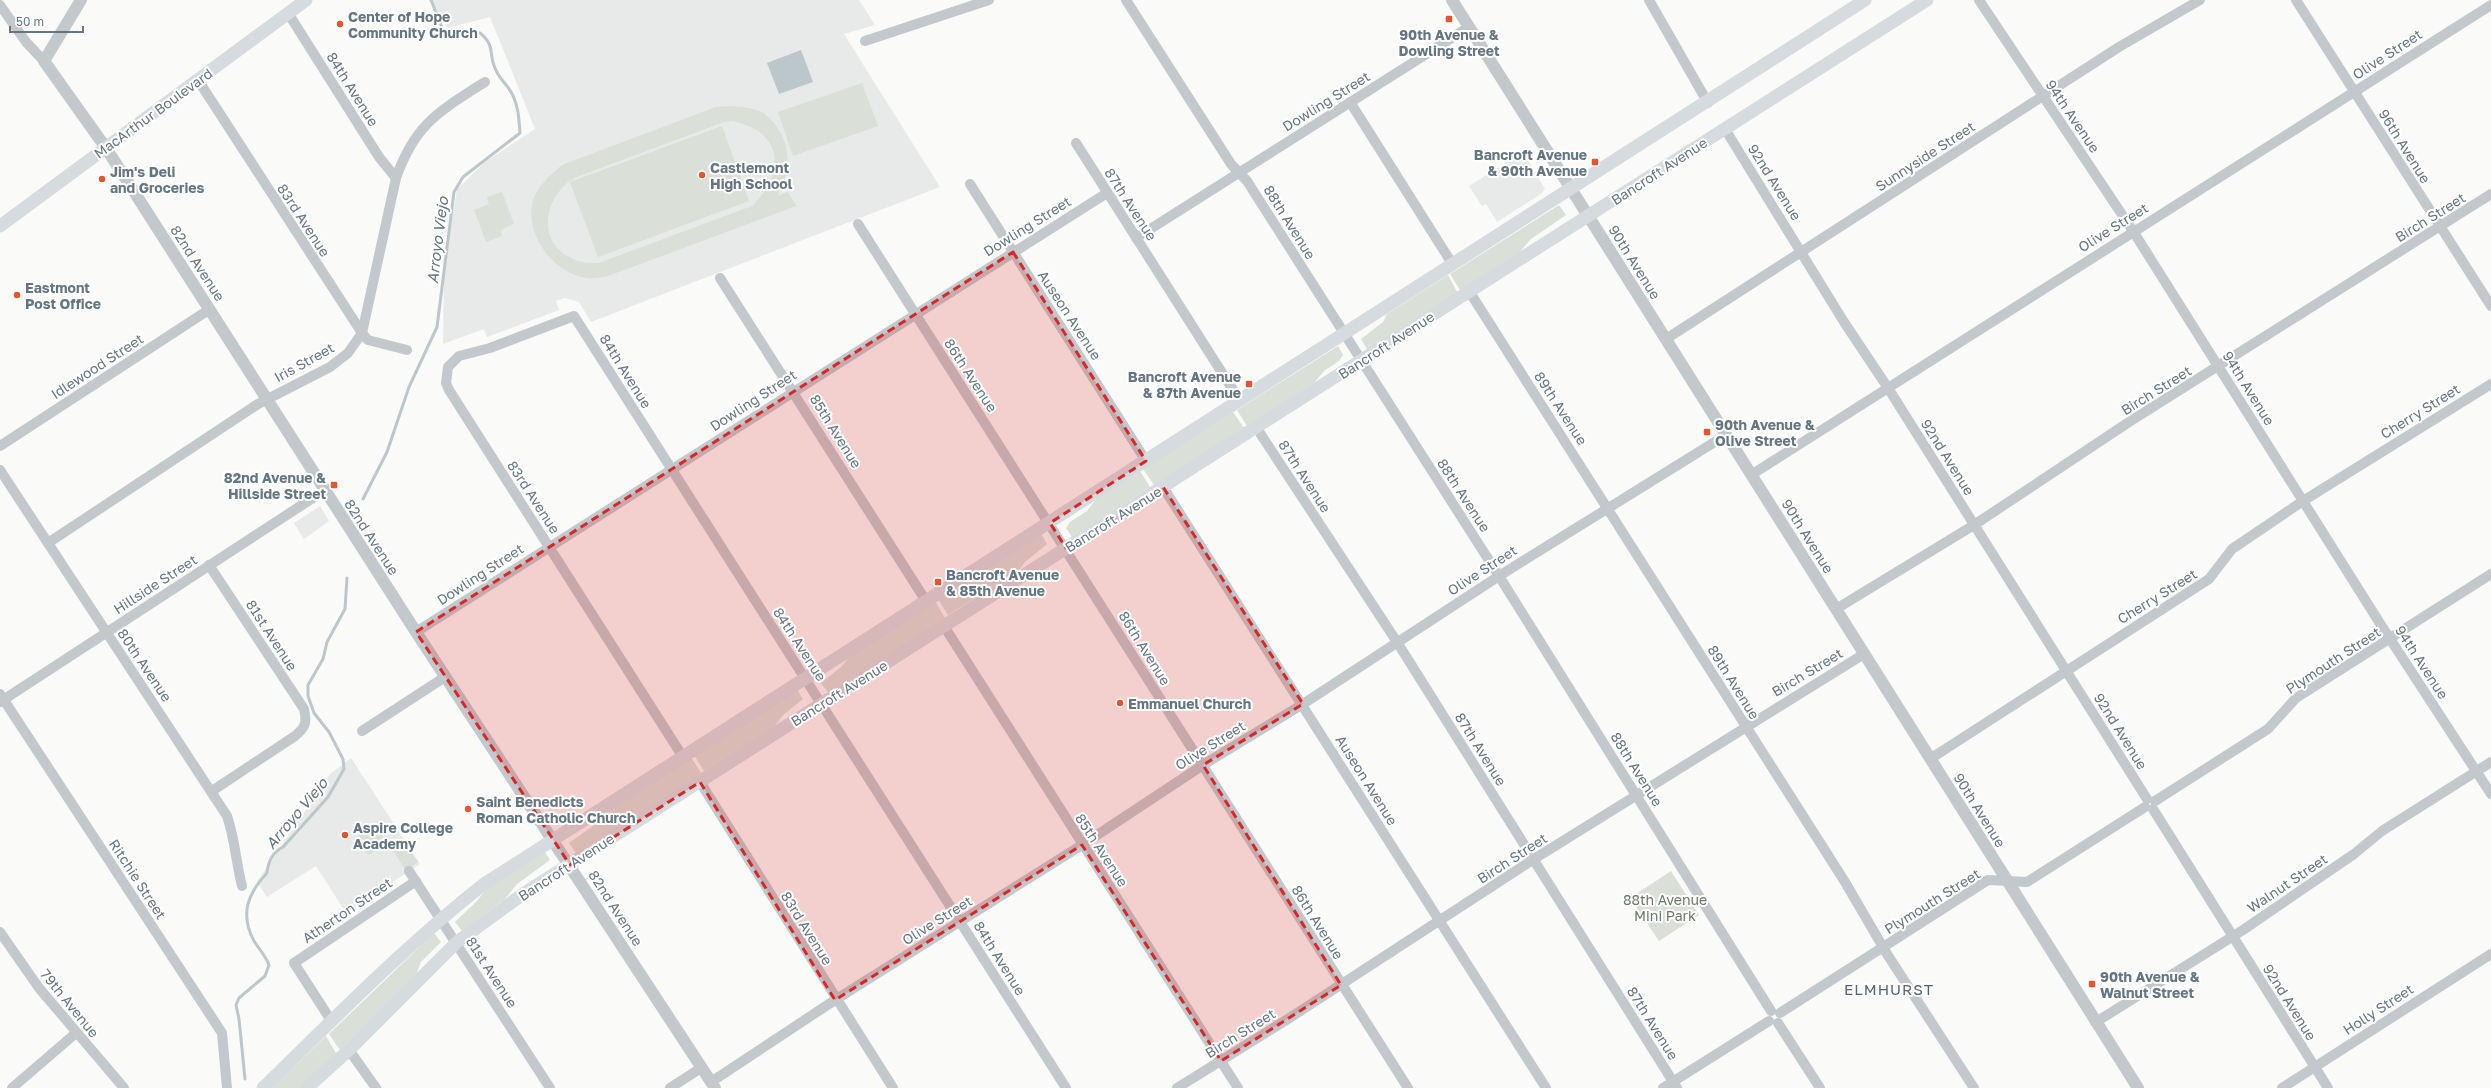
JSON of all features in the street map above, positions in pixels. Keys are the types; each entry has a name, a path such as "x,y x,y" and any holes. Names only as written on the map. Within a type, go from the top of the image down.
{"main road":[{"name":"MacArthur Boulevard","path":"0,226 306,0"},
{"path":"263,1088 394,960 441,918 484,884 1571,190 1865,0"},
{"name":"Bancroft Avenue","path":"307,1088 349,1050 457,942 523,894 1927,0"}],"street":[{"path":"44,61 81,0"},
{"path":"865,41 989,0"},
{"name":"88th Avenue","path":"1126,0 1231,164 1247,181 1345,334 1638,796 1774,1017 1820,1088"},
{"name":"90th Avenue","path":"1452,0 2138,1088"},
{"path":"1649,0 1708,102"},
{"name":"94th Avenue","path":"1979,0 2042,97 2133,231 2390,639 2491,794"},
{"name":"Sunnyside Street","path":"1666,339 1803,253 2119,47 2200,0"},
{"name":"96th Avenue","path":"2296,0 2491,306"},
{"name":"82nd Avenue","path":"0,5 26,42 44,61 106,148 445,677 570,865 713,1085"},
{"name":"Olive Street","path":"1751,475 2491,5"},
{"name":"84th Avenue","path":"288,13 379,156 396,178"},
{"name":"Dowling Street","path":"1136,238 1469,27"},
{"name":"83rd Avenue","path":"198,80 362,333 368,340 407,350"},
{"name":"Iris Street","path":"48,543 267,399 339,361 362,333 396,178 403,157 414,139 438,112 485,82"},
{"path":"1350,102 1453,265"},
{"name":"92nd Avenue","path":"1724,129 1803,253 1844,322 1888,388 2068,672 2328,1088"},
{"name":"87th Avenue","path":"1076,143 1240,401"},
{"name":"Auseon Avenue","path":"970,184 1146,461"},
{"name":"Dowling Street","path":"416,632 1107,193"},
{"name":"Birch Street","path":"1836,610 1974,525 2072,459 2220,367 2491,194"},
{"name":"86th Avenue","path":"858,224 1066,548 1341,985 1408,1088"},
{"name":"85th Avenue","path":"720,278 794,391 926,601"},
{"name":"89th Avenue","path":"1469,291 1845,882 1883,948 1974,1088"},
{"name":"Idlewood Street","path":"0,446 210,309"},
{"name":"84th Avenue","path":"574,316 1066,1088"},
{"name":"83rd Avenue","path":"574,316 490,348 459,356 450,364 446,375 449,390 683,757"},
{"name":"Cherry Street","path":"1930,759 2068,672 2125,632 2209,580 2232,549 2303,501 2491,384"},
{"name":"87th Avenue","path":"1256,427 1397,642 1675,1085"},
{"name":"Olive Street","path":"713,1085 836,1000 1082,846 1203,765 1303,704 1499,576 1726,435"},
{"name":"80th Avenue","path":"0,470 227,816 233,833 236,865 242,886"},
{"name":"Auseon Avenue","path":"1163,487 1303,704 1546,1088"},
{"name":"Hillside Street","path":"1,698 107,632 325,490"},
{"name":"81st Avenue","path":"209,565 304,709 306,721 303,730 296,736 212,791"},
{"name":"Plymouth Street","path":"1663,1088 1675,1085 1774,1017 1988,880 2027,882 2268,729 2296,698 2491,574"},
{"name":"85th Avenue","path":"944,626 1082,846 1238,1088"},
{"name":"Birch Street","path":"1177,1088 1341,985 1534,860 1638,796 1745,726 1864,654"},
{"path":"362,731 445,677"},
{"name":"Ritchie Street","path":"1,698 222,1033 227,1088"},
{"name":"Walnut Street","path":"2096,1022 2233,936 2354,854 2382,831 2491,762"},
{"name":"83rd Avenue","path":"700,782 836,1000 893,1088"},
{"name":"81st Avenue","path":"409,871 457,942 550,1088"},
{"name":"Atherton Street","path":"332,1022 294,963 416,881"},
{"name":"79th Avenue","path":"0,932 35,983 124,1088"},
{"name":"Holly Street","path":"2282,1088 2491,954"},
{"path":"12,1088 76,1033"},
{"path":"349,1050 376,1088"},
{"path":"670,1088 701,1068"}],"highlighted area":[{"path":"1013,252 1146,461 1050,523 1066,548 1163,487 1303,704 1203,765 1341,985 1221,1061 1082,845 835,1000 700,782 570,865 416,632"}],"shaded area":[{"name":"Castlemont High School","path":"429,0 859,0 875,25 844,34 940,187 591,322 579,302 565,298 556,301 559,310 487,337 484,329 443,344 444,267 457,189 485,162 535,129 490,17 448,28"},
{"path":"801,50 813,82 779,94 767,63"},
{"path":"1523,152 1545,189 1541,194 1497,222 1486,204 1482,206 1469,186"},
{"path":"320,506 329,521 304,539 294,523"},
{"name":"Aspire College Academy","path":"351,758 420,864 346,913 316,866 267,897 257,882 330,774"}],"green space":[{"path":"862,83 878,126 793,156 778,112"},
{"path":"730,106 752,108 760,111 772,121 779,130 787,152 786,174 777,196 788,192 796,206 608,276 589,278 575,275 564,270 554,262 539,242 534,230 532,218 533,200 539,188 548,178 562,165 716,107","holes":["733,121 750,126 762,134 770,144 774,155 775,167 771,180 763,193 752,206 599,263 574,260 560,250 552,241 548,230 548,218 551,207 556,196 564,186 574,178 724,122"]},
{"path":"722,126 749,201 598,257 570,182"},
{"path":"502,192 514,224 500,230 502,236 486,242 474,210 489,204 487,197"},
{"path":"1559,205 1566,215 1531,239 1519,253 1460,290 1450,274"},
{"path":"1448,275 1457,292 1367,349 1361,339 1383,322 1387,314"},
{"path":"1338,346 1343,355 1339,361 1324,371 1314,383 1247,426 1237,410"},
{"path":"1233,412 1244,428 1154,485 1143,469"},
{"path":"1140,471 1150,487 1072,537 1066,528 1070,522 1087,511 1096,499"},
{"path":"1041,534 1047,544 1025,562 1018,571 948,615 938,599"},
{"path":"935,601 945,618 828,692 821,683 841,667 851,655"},
{"path":"797,690 803,699 783,715 774,727 704,771 694,755"},
{"path":"691,757 701,773 576,853 569,843 603,819 614,806"},
{"path":"375,825 387,844 368,855 356,837"},
{"path":"403,839 418,862 406,871 391,847"},
{"path":"544,851 550,860 517,884 505,899 462,931 455,922 476,902 488,887"},
{"name":"88th Avenue Mini Park","path":"1671,871 1699,915 1659,941 1630,898"},
{"path":"434,933 441,942 421,962 416,975 340,1050 329,1034"},
{"path":"326,1036 337,1055 301,1088 272,1088"}],"waterway":[{"name":"Arroyo Viejo","path":"363,499 387,452 409,387 437,327 454,192 463,177 520,133 516,104 509,89 496,71 488,42 480,33 453,33 443,30 431,0"},
{"name":"Arroyo Viejo","path":"245,1079 239,1019 236,1005 239,998 265,976 269,965 254,941 247,922 250,897 267,873 270,861 274,855 328,797 344,769 343,759 329,732 314,713 308,696 308,685 323,659 327,642 345,609 347,578"}],"place":[{"name":"90th Avenue & Dowling Street","path":"1449,19"},
{"name":"Center of Hope Community Church","path":"340,24"},
{"name":"Bancroft Avenue & 90th Avenue","path":"1595,162"},
{"name":"Castlemont High School","path":"702,175"},
{"name":"Jim's Deli and Groceries","path":"102,179"},
{"name":"Eastmont Post Office","path":"17,295"},
{"name":"Bancroft Avenue & 87th Avenue","path":"1249,384"},
{"name":"90th Avenue & Olive Street","path":"1707,432"},
{"name":"82nd Avenue & Hillside Street","path":"334,485"},
{"name":"Bancroft Avenue & 85th Avenue","path":"938,582"},
{"name":"Emmanuel Church","path":"1120,703"},
{"name":"Saint Benedicts Roman Catholic Church","path":"468,809"},
{"name":"Aspire College Academy","path":"345,835"},
{"name":"90th Avenue & Walnut Street","path":"2092,984"}],"district":[{"name":"ELMHURST","path":"1889,989"}]}
